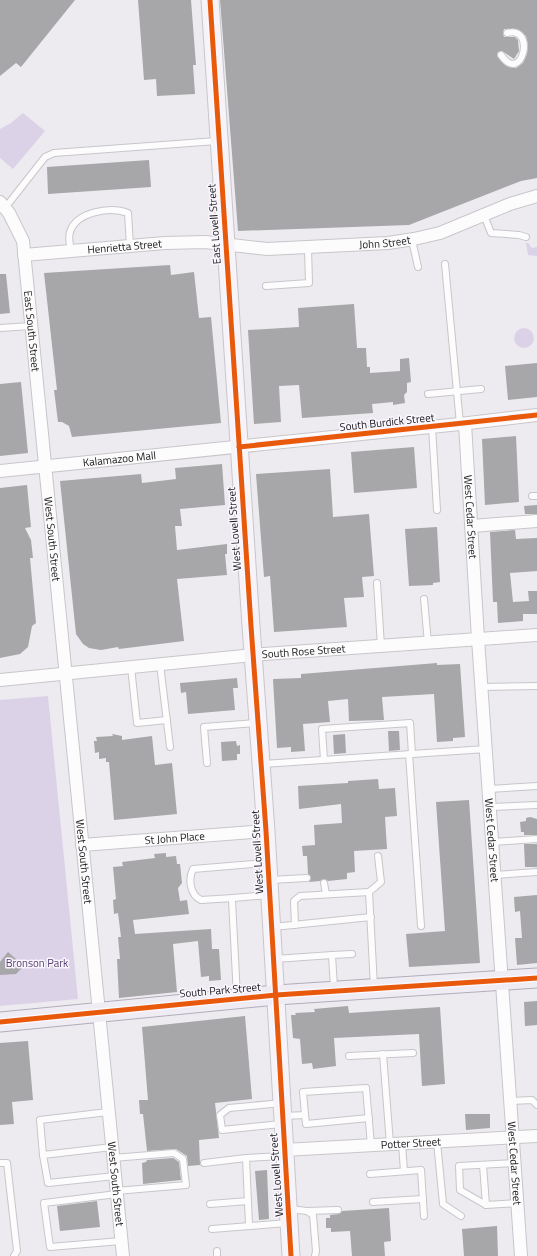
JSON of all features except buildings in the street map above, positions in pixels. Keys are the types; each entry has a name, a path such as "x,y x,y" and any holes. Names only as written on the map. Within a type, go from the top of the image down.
{"main road":[{"name":"South Park Street","path":"0,1022 98,1011 276,995 537,978"}],"street":[{"name":"East Lovell Street","path":"210,0 239,447"},
{"name":"John Street","path":"226,243 267,249 308,248 412,240 440,233 526,197 537,196"},
{"name":"East South Street","path":"2,205 19,231 23,241 45,467"},
{"name":"Henrietta Street","path":"24,255 165,243 226,243"},
{"name":"South Burdick Street","path":"239,447 537,415"},
{"name":"West Cedar Street","path":"462,424 472,526 478,639 521,1256"},
{"name":"Kalamazoo Mall","path":"0,471 239,447"},
{"name":"West Lovell Street","path":"239,447 266,831 291,1256"},
{"name":"West South Street","path":"45,467 123,1256"},
{"path":"472,526 537,521"},
{"name":"South Rose Street","path":"0,680 253,655 537,635"},
{"name":"St John Place","path":"82,845 266,831"},
{"name":"Potter Street","path":"284,1153 371,1145 537,1136"}],"lane":[{"path":"501,55 506,60 515,63 523,60 529,53 530,45 526,38 518,32 507,33"},
{"path":"2,205 45,157 54,153 219,141"},
{"path":"71,251 69,233 76,221 88,213 122,211 128,213 130,246"},
{"path":"484,215 491,233 526,237"},
{"path":"412,240 418,267"},
{"path":"266,286 309,283 308,248"},
{"path":"445,264 456,391 462,424"},
{"path":"0,328 31,326"},
{"path":"428,394 481,389"},
{"path":"432,427 437,510"},
{"path":"378,583 381,646"},
{"path":"424,599 428,643"},
{"path":"160,664 170,747"},
{"path":"130,667 137,723 167,720"},
{"path":"482,688 537,686"},
{"path":"207,763 204,727 258,723"},
{"path":"324,760 322,729 410,723 410,754 421,926"},
{"path":"261,764 486,749"},
{"path":"489,789 537,786"},
{"path":"490,807 537,805"},
{"path":"492,842 537,839"},
{"path":"295,925 294,901 296,898 308,895 368,892 381,882 378,856"},
{"path":"268,863 193,869 191,877 192,893 196,898 201,900 233,898 307,878"},
{"path":"495,875 537,872"},
{"path":"324,883 326,894"},
{"path":"368,892 371,918 374,988"},
{"path":"233,898 237,999"},
{"path":"272,927 371,918"},
{"path":"273,959 352,954"},
{"path":"332,955 334,991"},
{"path":"349,1056 413,1053"},
{"path":"383,1054 396,1144 404,1171"},
{"path":"369,1118 306,1124 303,1092 366,1088 369,1118 371,1145"},
{"path":"511,1100 532,1100 537,1105"},
{"path":"282,1115 222,1130 220,1116 229,1108 282,1115 305,1115"},
{"path":"108,1112 40,1120 43,1155 48,1183 115,1176"},
{"path":"437,1142 443,1204 461,1216"},
{"path":"43,1155 174,1153 183,1159 186,1185 44,1203 50,1247 121,1241"},
{"path":"204,1163 284,1153"},
{"path":"246,1158 250,1225"},
{"path":"0,1163 7,1163 17,1252 14,1256"},
{"path":"515,1164 459,1166 460,1190 486,1205 518,1203"},
{"path":"483,1165 486,1205"},
{"path":"370,1174 421,1170 424,1216"},
{"path":"373,1202 423,1199"},
{"path":"210,1204 248,1201"},
{"path":"212,1229 250,1225 307,1211 338,1210"},
{"path":"307,1211 313,1216 316,1251 314,1256"}],"green space":[{"path":"23,113 45,131 13,169 0,158 0,129 11,123"},
{"path":"526,243 528,243 532,248 537,247 537,256 528,255"},
{"path":"524,328 531,331 534,338 531,345 524,348 517,345 514,338 517,331"},
{"name":"Bronson Park","path":"48,696 78,999 0,1006 0,700"}],"cycle path":[{"path":"210,0 266,831 291,1256"},
{"path":"239,447 537,415"},
{"path":"0,1022 276,995 537,978"}]}
